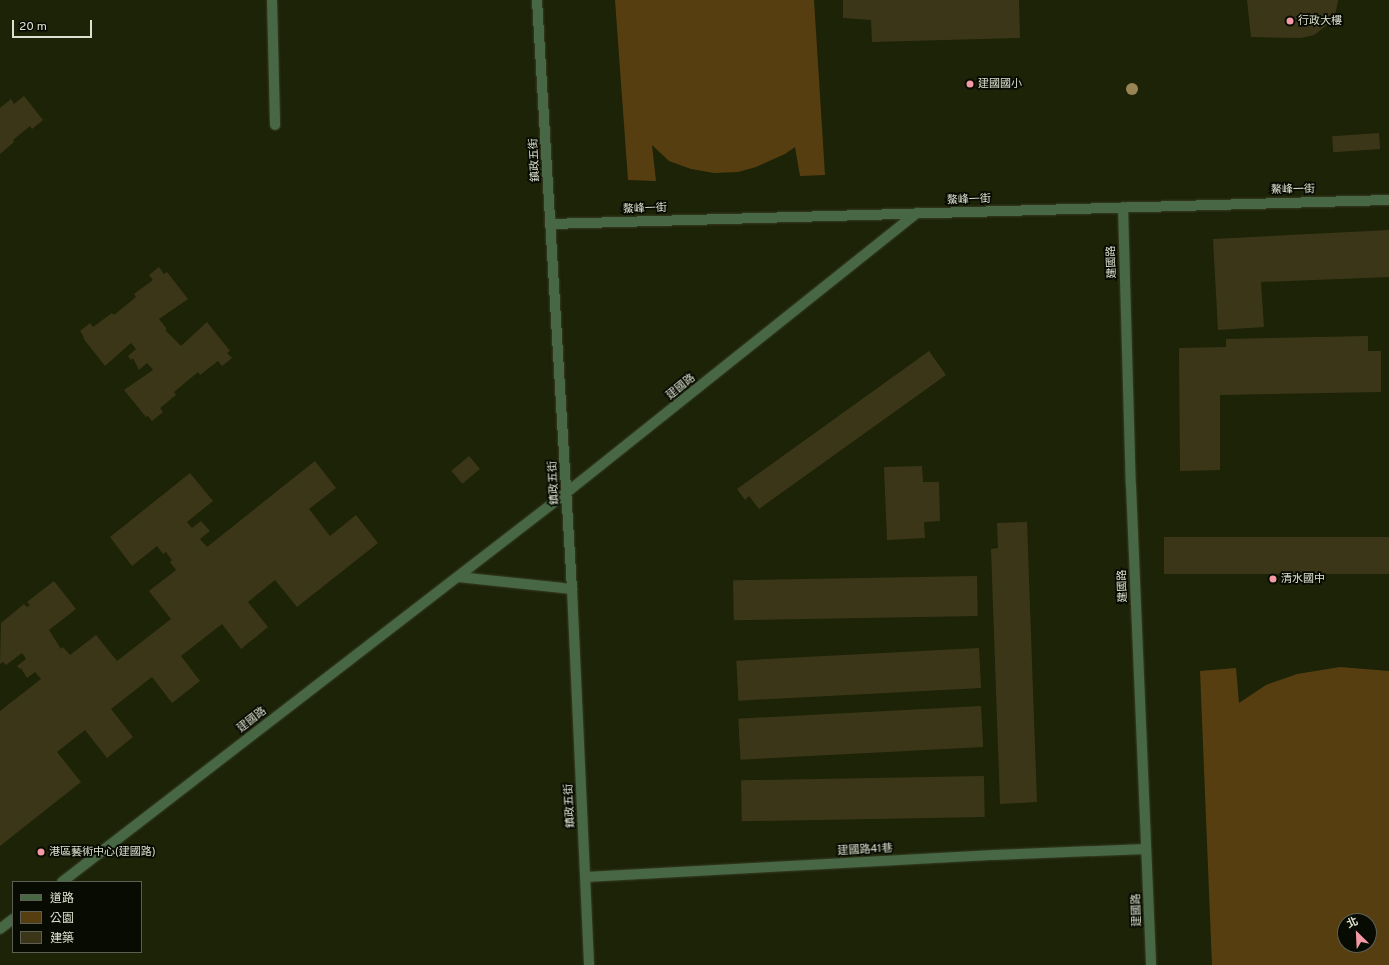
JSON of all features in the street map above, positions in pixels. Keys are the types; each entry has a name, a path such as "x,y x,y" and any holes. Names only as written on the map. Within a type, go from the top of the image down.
{"street":[{"path":"272,0 275,126"},
{"name":"鎮政五街","path":"537,0 572,589 589,965"},
{"name":"鰲峰一街","path":"550,224 1389,200"},
{"name":"建國路","path":"1123,207 1131,485 1151,965"},
{"name":"建國路","path":"63,881 566,493 917,213"},
{"path":"458,577 572,589"},
{"name":"建國路41巷","path":"586,877 994,855 1146,849"},
{"path":"0,929 12,920"}],"green space":[{"path":"615,0 814,0 825,175 800,176 795,147 785,154 756,167 738,172 714,173 691,169 669,161 652,145 656,181 628,180"},
{"path":"1340,667 1389,671 1389,965 1212,965 1200,671 1236,668 1239,703 1266,685 1297,674"}],"building":[{"path":"843,0 1019,0 1020,38 872,42 871,20 843,18"},
{"name":"行政大樓","path":"1247,0 1338,1 1335,15 1326,26 1314,35 1301,38 1251,37"},
{"path":"24,96 43,120 32,129 30,126 13,140 14,142 0,154 0,108 11,99 14,104"},
{"path":"1379,133 1380,149 1333,152 1332,136"},
{"path":"1389,230 1389,277 1261,282 1264,327 1218,330 1213,239"},
{"path":"159,267 164,274 167,272 188,299 159,319 167,329 165,330 181,346 207,322 230,351 227,353 232,358 222,366 218,361 200,375 198,372 174,392 176,395 160,408 163,412 152,421 148,416 146,417 124,390 153,370 147,363 139,370 133,358 131,360 128,356 136,349 131,343 105,366 83,338 84,337 80,331 90,323 93,327 112,313 114,315 136,297 134,294 153,280 149,275"},
{"path":"1368,336 1368,351 1381,351 1381,392 1220,395 1220,470 1180,471 1179,348 1226,347 1226,339"},
{"path":"929,351 946,375 759,509 749,496 745,500 737,489"},
{"path":"469,456 480,469 462,484 451,471"},
{"path":"315,461 336,488 309,509 330,536 356,515 378,543 297,607 275,580 248,602 268,627 241,649 222,624 181,656 200,681 172,703 152,677 111,709 133,737 107,758 85,730 57,752 81,782 0,846 0,711 41,679 35,672 27,678 21,668 20,669 17,666 26,659 22,653 6,665 3,662 0,664 1,623 24,604 27,607 30,605 27,602 54,581 76,609 49,630 61,649 63,647 70,655 96,635 117,661 171,619 149,591 176,570 170,562 172,560 166,552 163,554 157,546 132,566 110,537 190,473 213,501 187,522 192,528 201,521 210,531 200,539 207,547"},
{"path":"922,466 923,482 939,482 940,521 924,522 925,538 887,540 884,467"},
{"path":"1027,522 1037,802 1000,804 991,549 998,548 997,523"},
{"path":"1164,537 1389,537 1389,574 1164,574"},
{"path":"977,576 978,616 734,620 733,580"},
{"path":"979,648 981,688 738,701 736,661"},
{"path":"981,706 983,747 740,760 738,719"},
{"path":"984,776 985,817 742,821 741,780"}],"place":[{"name":"行政大樓","path":"1290,21"},
{"name":"建國國小","path":"970,84"},
{"name":"清水國中","path":"1273,579"},
{"name":"港區藝術中心(建國路)","path":"41,852"}]}
